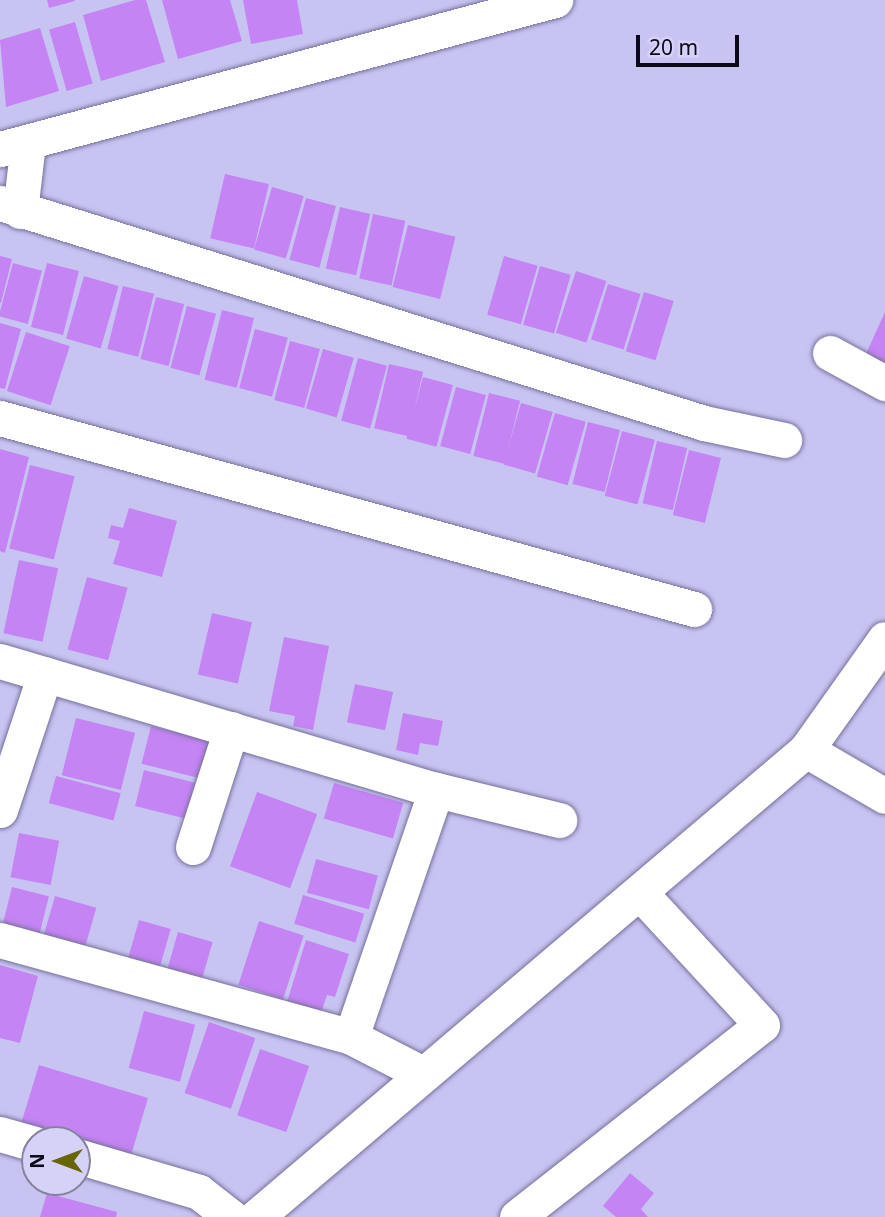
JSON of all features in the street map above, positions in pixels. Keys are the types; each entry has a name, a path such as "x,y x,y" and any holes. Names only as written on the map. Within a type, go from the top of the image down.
{"street":[{"path":"555,0 14,146 10,207 704,423 784,440"},
{"path":"830,354 885,383"},
{"path":"0,418 694,609"},
{"path":"256,1217 422,1074 641,894 806,750 885,639"},
{"path":"0,661 436,790 559,820"},
{"path":"0,810 46,674"},
{"path":"193,847 230,729"},
{"path":"806,750 885,796"},
{"path":"351,1037 436,790"},
{"path":"530,1210 762,1025 641,894"},
{"path":"0,940 351,1037 422,1074"},
{"path":"0,1134 21,1140"},
{"path":"91,1160 199,1192 231,1217"}],"building":[{"path":"47,0 74,0 75,1 49,8"},
{"path":"135,0 146,0 165,62 101,81 83,15"},
{"path":"162,0 230,0 242,41 178,59"},
{"path":"243,0 297,0 303,34 251,44"},
{"path":"75,22 93,84 67,91 49,29"},
{"path":"40,28 59,91 6,107 0,40"},
{"path":"225,174 269,184 254,248 210,238"},
{"path":"272,187 304,196 286,259 254,249"},
{"path":"306,198 336,206 319,268 289,260"},
{"path":"340,207 370,214 356,275 326,268"},
{"path":"373,214 405,221 392,285 359,279"},
{"path":"408,225 456,237 440,299 393,287"},
{"path":"0,256 12,259 1,303 0,303"},
{"path":"504,256 538,266 521,324 487,315"},
{"path":"13,263 42,271 28,324 0,316"},
{"path":"47,263 79,271 63,335 31,327"},
{"path":"540,266 571,275 554,333 523,325"},
{"path":"576,271 606,281 586,343 556,333"},
{"path":"84,276 119,286 101,348 66,338"},
{"path":"608,284 641,294 624,349 591,339"},
{"path":"123,286 154,294 138,357 107,349"},
{"path":"644,292 674,301 656,360 626,351"},
{"path":"156,297 184,304 169,366 141,359"},
{"path":"187,306 216,314 199,376 170,368"},
{"path":"222,310 254,318 237,388 205,380"},
{"path":"885,312 885,362 884,364 865,356"},
{"path":"0,323 21,329 5,389 0,388"},
{"path":"255,329 288,338 272,397 239,388"},
{"path":"26,332 70,346 51,405 7,391"},
{"path":"290,341 320,349 304,408 274,400"},
{"path":"323,349 354,358 337,417 306,409"},
{"path":"358,358 387,366 370,429 341,421"},
{"path":"389,364 423,372 408,436 374,428"},
{"path":"423,377 453,385 436,447 406,439"},
{"path":"456,387 486,395 470,454 440,446"},
{"path":"489,393 520,401 504,464 473,456"},
{"path":"521,403 553,412 535,474 503,465"},
{"path":"555,413 586,422 568,485 537,476"},
{"path":"588,422 620,430 605,492 573,484"},
{"path":"622,431 655,440 638,505 605,496"},
{"path":"657,441 687,448 673,510 643,503"},
{"path":"0,449 29,457 5,553 0,551"},
{"path":"689,450 721,458 705,523 673,515"},
{"path":"30,465 75,476 54,560 9,548"},
{"path":"129,508 177,521 162,577 113,564 120,541 108,538 111,525 123,528"},
{"path":"19,560 58,568 43,642 3,633"},
{"path":"87,577 128,588 108,660 68,649"},
{"path":"212,613 252,622 238,684 198,674"},
{"path":"284,637 329,646 313,730 293,726 295,716 269,711"},
{"path":"355,684 393,692 385,730 347,722"},
{"path":"403,713 443,721 438,746 420,743 418,755 396,750"},
{"path":"76,718 135,733 121,790 62,775"},
{"path":"151,726 210,741 201,779 142,764"},
{"path":"144,770 200,784 191,820 135,806"},
{"path":"56,776 121,793 113,820 49,803"},
{"path":"334,783 403,803 393,838 324,819"},
{"path":"257,792 317,814 290,888 230,866"},
{"path":"19,833 59,841 51,885 10,877"},
{"path":"316,859 378,876 369,909 307,893"},
{"path":"12,887 49,896 38,939 1,930"},
{"path":"303,895 364,914 355,942 294,924"},
{"path":"55,896 96,908 84,952 42,940"},
{"path":"139,920 171,929 159,970 127,961"},
{"path":"259,921 304,936 283,999 238,985"},
{"path":"178,932 213,942 200,984 166,974"},
{"path":"306,940 349,954 335,997 327,995 321,1013 287,1002"},
{"path":"0,965 38,976 20,1043 0,1038"},
{"path":"144,1011 195,1025 180,1082 129,1068"},
{"path":"209,1022 255,1038 231,1109 185,1093"},
{"path":"260,1049 309,1066 286,1132 237,1115"},
{"path":"39,1065 148,1098 129,1162 91,1146 91,1126 20,1127"},
{"path":"630,1173 654,1193 641,1209 648,1217 616,1217 603,1206"},
{"path":"46,1196 58,1196 117,1212 116,1217 40,1217"}]}
